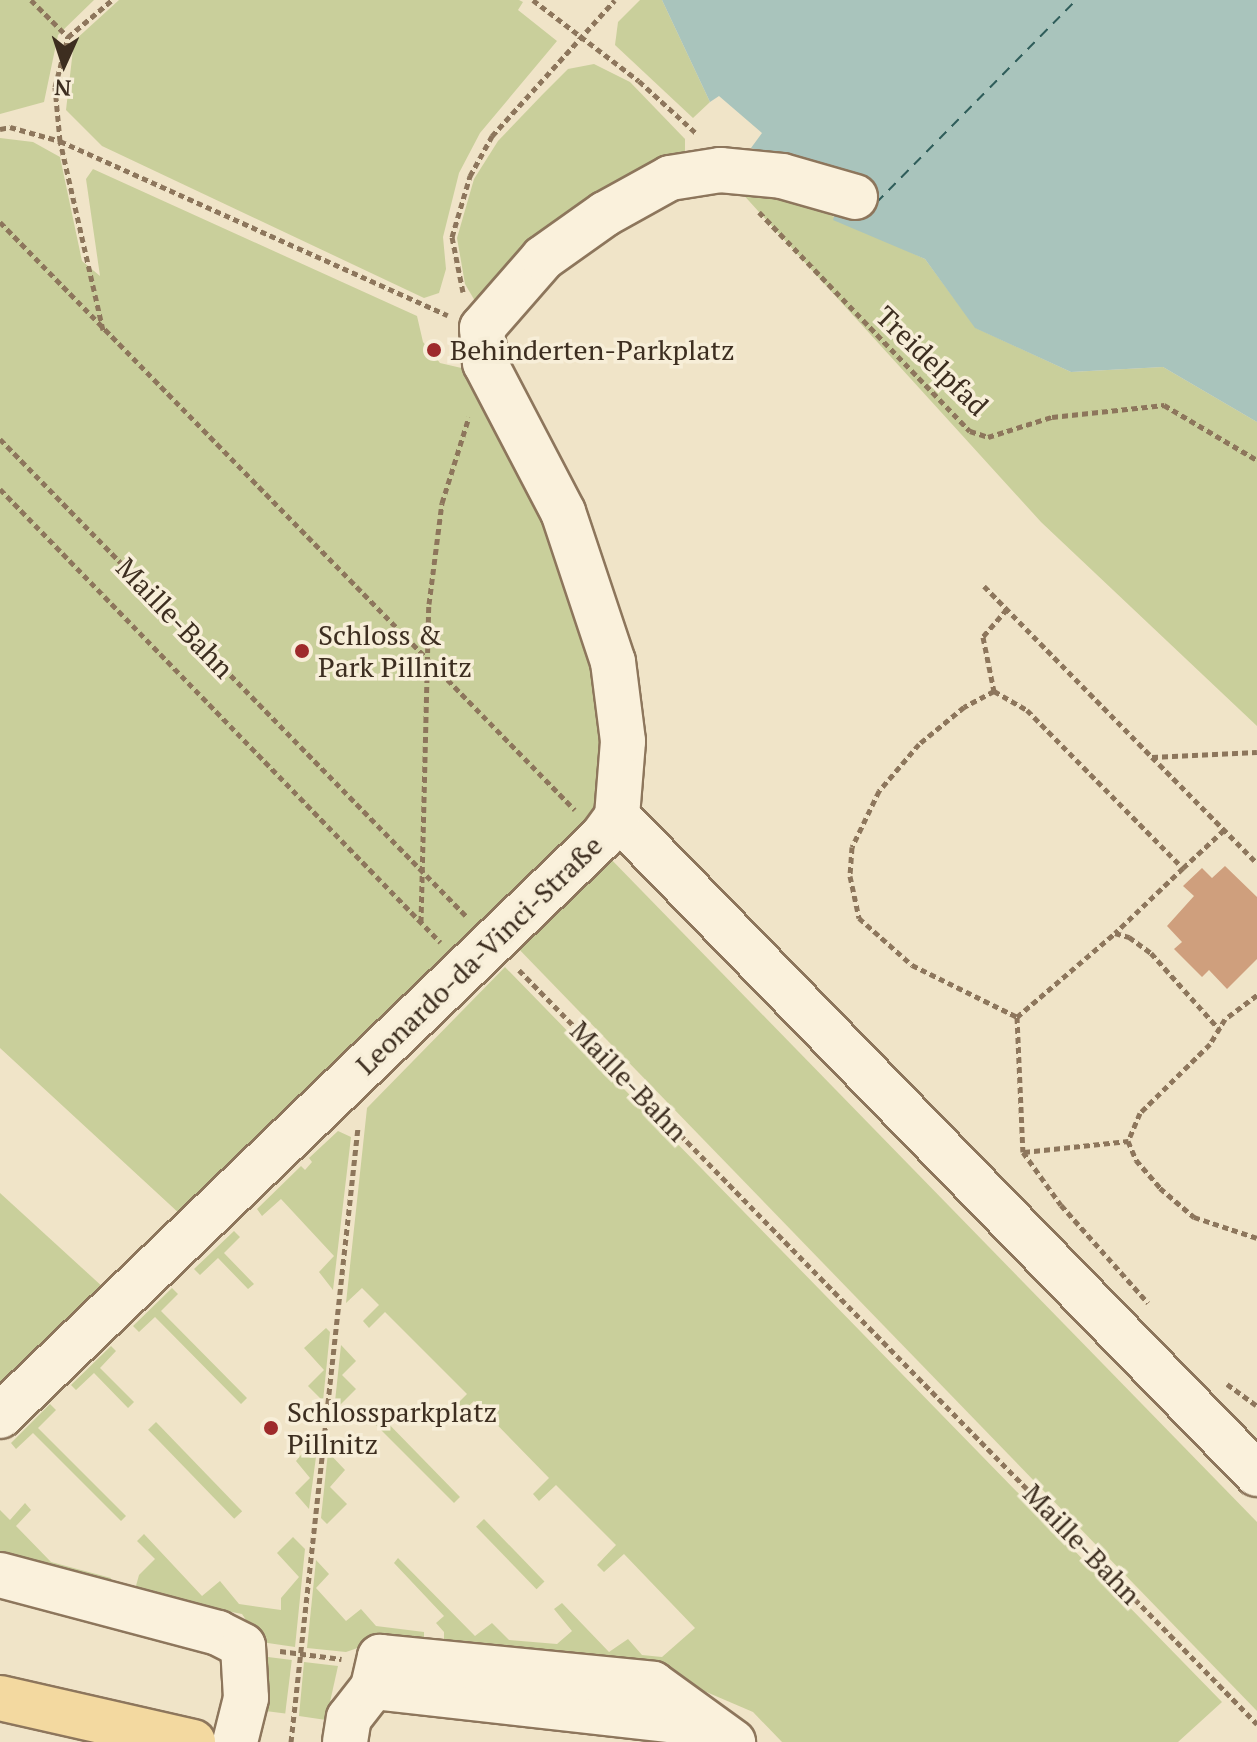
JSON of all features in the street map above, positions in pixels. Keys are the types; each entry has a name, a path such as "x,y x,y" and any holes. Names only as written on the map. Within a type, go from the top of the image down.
{"main road":[{"path":"0,1698 193,1742"}],"street":[{"path":"484,346 543,258 605,214 670,178 720,170 782,176 855,197"},
{"name":"Leonardo-da-Vinci-Straße","path":"0,1416 479,956 609,826 623,741 613,662 593,591 563,512 484,346"},
{"path":"609,826 1257,1474"},
{"path":"0,1575 218,1633 243,1646 246,1698 235,1742"},
{"path":"345,1742 349,1718 374,1676 719,1733"}],"path":[{"path":"31,0 68,37"},
{"path":"103,331 60,141 55,87 68,37 112,0"},
{"name":"Treidelpfad","path":"533,0 581,36 713,148 720,170 970,431 988,437 1052,417 1164,405 1257,460"},
{"path":"421,923 430,660 429,604 442,503 484,346 459,286 452,237 470,176 492,136 615,0"},
{"path":"0,129 10,127 60,141 373,284 484,346"},
{"path":"0,222 103,331 430,660 609,826"},
{"name":"Maille-Bahn","path":"0,439 421,870 479,956 1257,1724"},
{"path":"0,489 421,923 479,956"},
{"path":"984,586 1257,863"},
{"path":"1007,609 983,637 994,691 1027,710 1183,868"},
{"path":"994,691 964,707 919,744 879,791 852,847 850,876 859,918 879,939 912,965 1017,1017"},
{"path":"1152,757 1257,752"},
{"path":"1017,1017 1115,933 1224,830"},
{"path":"1115,933 1151,953 1219,1029"},
{"path":"1128,1141 1140,1113 1219,1029 1257,995"},
{"path":"1017,1017 1023,1152 1061,1205 1151,1305"},
{"path":"291,1742 359,1120"},
{"path":"1023,1152 1128,1141"},
{"path":"1128,1141 1160,1188 1194,1217 1257,1238"},
{"path":"1222,1380 1256,1405"},
{"path":"243,1646 299,1654 374,1676"}],"green space":[{"path":"0,0 94,0 58,35 44,102 0,114"},
{"path":"119,0 519,0 523,2 518,10 557,41 480,133 459,173 443,237 446,269 439,293 424,298 102,146 66,110 74,41"},
{"path":"640,0 662,0 710,102 693,118 615,45 618,22"},
{"path":"594,64 630,82 685,139 685,155 485,302 475,301 465,284 457,238 474,179 498,141 568,69"},
{"path":"0,138 33,142 60,157 82,261 100,276 86,179 93,169 417,316 423,342 440,363 470,370 554,515 603,667 605,791 592,821 557,860 269,1124 181,1215 0,1048"},
{"path":"730,180 806,204 925,259 976,328 1071,372 1163,367 1257,422 1257,726 1041,522"},
{"path":"605,853 1257,1522 1257,1711 512,942"},
{"path":"505,967 1222,1702 1178,1742 782,1742 753,1712 690,1685 444,1643 444,1632 436,1623 444,1616 394,1563 398,1558 475,1636 492,1623 509,1640 557,1644 572,1631 554,1609 562,1603 609,1652 628,1639 642,1655 662,1657 695,1628 624,1554 604,1572 597,1565 616,1545 556,1485 539,1501 533,1494 549,1478 474,1401 458,1416 452,1409 467,1394 385,1312 369,1328 363,1321 379,1305 362,1288 346,1303 367,1108"},
{"path":"338,1131 351,1137 333,1290 319,1272 334,1256 281,1199 262,1216 257,1209 301,1166 305,1170 312,1162 309,1158"},
{"path":"0,1193 105,1289 0,1384"},
{"path":"234,1231 240,1237 224,1253 254,1284 248,1289 218,1258 200,1275 194,1269"},
{"path":"172,1288 178,1294 161,1311 247,1398 241,1404 155,1317 139,1332 133,1326"},
{"path":"326,1328 330,1332 323,1401 308,1386 324,1370 304,1348"},
{"path":"341,1345 356,1361 342,1375 356,1389 334,1411"},
{"path":"111,1346 116,1351 100,1368 134,1402 128,1408 94,1373 76,1390 71,1385"},
{"path":"50,1404 56,1410 38,1428 126,1516 121,1521 33,1433 16,1449 11,1443"},
{"path":"379,1414 460,1497 454,1503 372,1421"},
{"path":"156,1422 242,1511 234,1519 148,1430"},
{"path":"314,1439 318,1442 309,1509 295,1493 310,1478 296,1461"},
{"path":"328,1452 345,1470 330,1487 347,1504 327,1524 321,1518"},
{"path":"25,1503 31,1510 16,1526 51,1562 111,1578 109,1587 0,1559 0,1510 10,1520"},
{"path":"484,1519 544,1582 537,1589 476,1527"},
{"path":"144,1534 202,1596 220,1581 239,1604 281,1610 281,1598 299,1577 277,1553 293,1537 305,1549 295,1647 261,1642 242,1614 134,1593 139,1575 155,1559 137,1541"},
{"path":"316,1560 329,1574 316,1588 346,1621 361,1609 376,1626 424,1632 424,1641 378,1641 346,1652 307,1648"},
{"path":"268,1657 292,1660 285,1714 261,1711"},
{"path":"304,1662 338,1666 326,1720 299,1716"}],"water":[{"path":"662,0 1257,0 1257,422 1163,367 1071,372 975,328 925,259 833,220 845,176 751,148 762,133 719,96 710,102"}],"building":[{"path":"1225,866 1257,897 1257,959 1227,989 1209,970 1202,977 1174,949 1182,942 1167,926 1194,896 1183,886 1202,868 1212,878"}],"ferry route":[{"path":"876,203 1076,0"}],"place":[{"name":"Behinderten-Parkplatz","path":"434,350"},
{"name":"Schloss & Park Pillnitz","path":"302,651"},
{"name":"Schlossparkplatz Pillnitz","path":"271,1428"}]}
